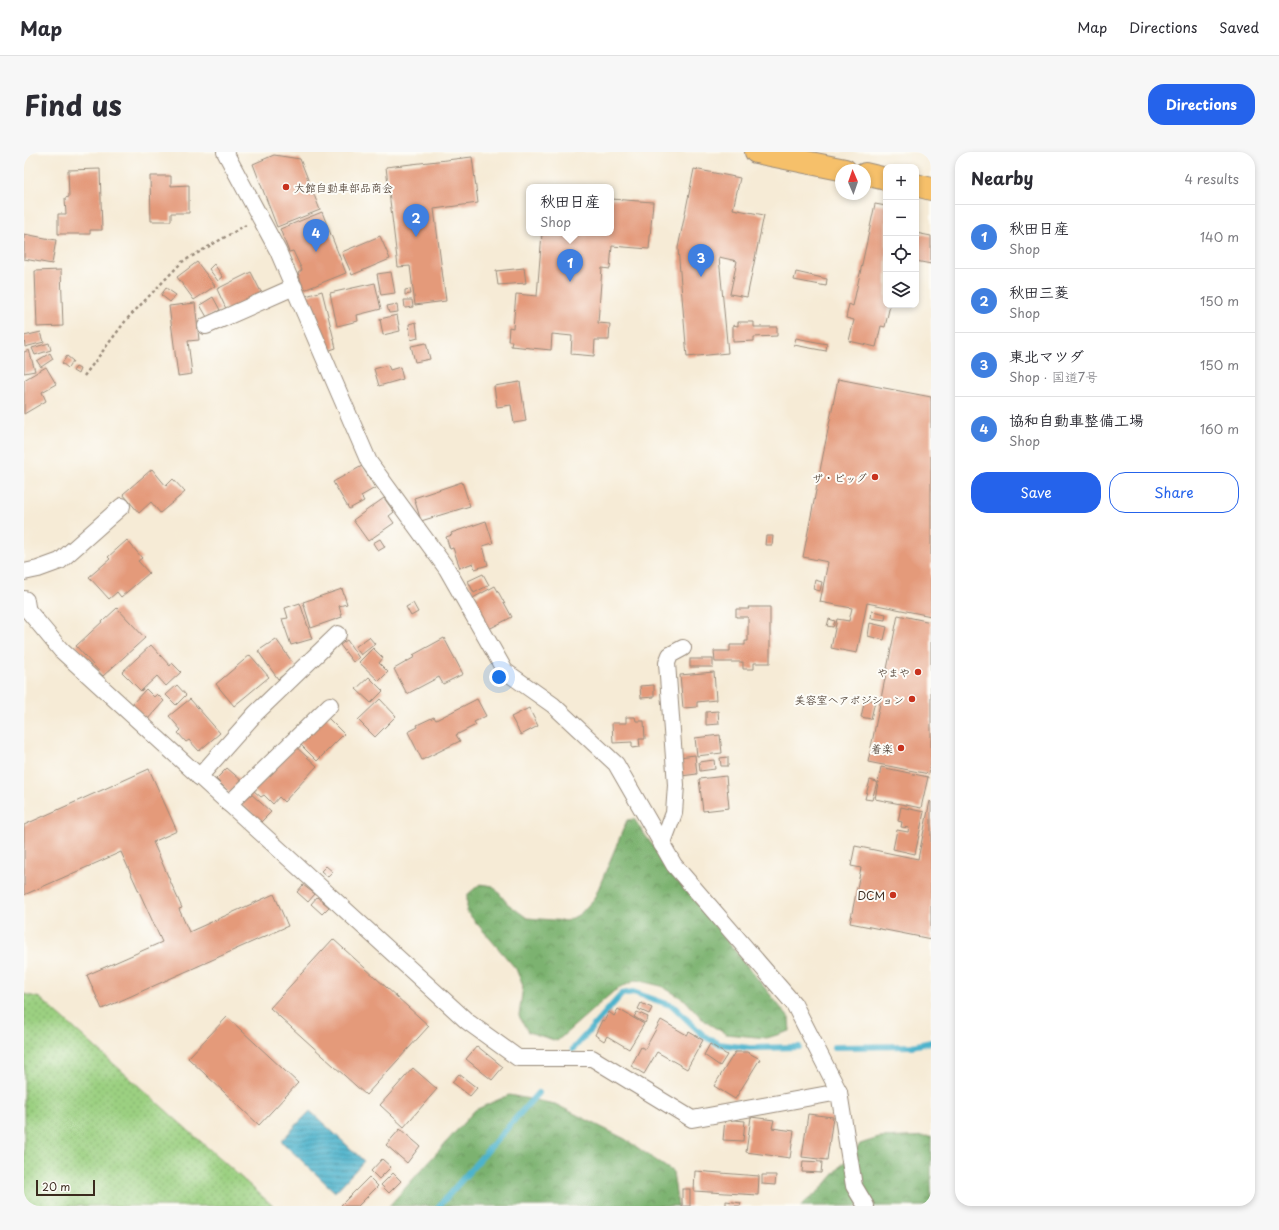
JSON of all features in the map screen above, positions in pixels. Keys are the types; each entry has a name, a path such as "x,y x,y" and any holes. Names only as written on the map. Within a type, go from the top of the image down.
{"highway":[{"path":"756,152 835,168"},
{"path":"871,175 883,178"},
{"path":"919,186 931,189"}],"street":[{"path":"225,152 278,250 369,462 447,569 505,671 553,705 616,764 674,865 794,1004 839,1092 854,1186 866,1206"},
{"path":"206,326 294,287"},
{"path":"24,572 38,569 60,561 122,506"},
{"path":"24,605 61,650 199,777 468,1022 518,1058 592,1058 692,1119 839,1092"},
{"path":"199,777 255,714 338,634"},
{"path":"662,845 674,812 676,785 666,663 670,655 683,648"},
{"path":"229,804 330,705"}],"path":[{"path":"84,376 127,319 182,262 260,217"}],"green space":[{"path":"634,819 666,865 789,1018 790,1031 767,1038 726,1034 704,1021 685,1000 661,986 636,980 614,991 557,1041 528,1032 519,1016 523,986 516,969 467,912 467,895 480,884 493,886 508,904 527,918 567,921 580,914 594,899 627,820"},
{"path":"24,994 40,998 273,1206 24,1206"},
{"path":"509,1095 555,1104 625,1139 673,1172 678,1206 389,1206 475,1110"},
{"path":"931,1136 931,1206 800,1206 820,1190 860,1144 879,1138"}],"water":[{"path":"310,1111 364,1161 335,1192 281,1141"}],"building":[{"name":"大館自動車部品商会","path":"274,155 300,159 320,210 277,227 253,164"},
{"path":"472,157 478,203 434,209 446,301 415,305 410,266 398,267 386,167"},
{"path":"100,169 102,230 90,230 90,234 58,234 58,214 66,214 65,198 69,197 68,170"},
{"path":"694,169 740,178 733,209 764,215 747,297 730,294 737,261 719,257 728,353 687,357 678,248"},
{"path":"150,176 171,176 171,186 189,185 189,213 171,213 171,221 151,221"},
{"path":"614,199 653,202 649,249 612,246 610,269 602,268 598,323 610,324 609,340 595,340 594,356 571,354 572,336 552,334 551,350 511,346 512,341 508,341 509,327 513,328 516,294 537,296 542,236 614,236"},
{"path":"875,204 883,205 883,308 889,308 885,327 881,326 876,347 849,341 854,320 846,318 849,304 853,306"},
{"path":"322,212 346,273 304,290 298,273 302,270 293,251 289,252 280,229"},
{"path":"24,234 56,240 52,264 24,259"},
{"path":"919,234 931,236 931,264 919,262"},
{"path":"380,236 390,259 352,275 342,252"},
{"path":"197,262 215,286 194,300 177,277"},
{"path":"214,264 223,277 218,281 209,269"},
{"path":"524,268 526,283 498,285 496,271"},
{"path":"61,270 63,326 37,327 35,271"},
{"path":"251,272 262,294 227,311 217,289"},
{"path":"391,272 395,293 381,295 377,274"},
{"path":"796,272 827,279 826,286 794,280"},
{"path":"375,283 381,309 357,315 358,321 337,326 330,293"},
{"path":"166,288 176,295 170,302 161,295"},
{"path":"410,289 411,294 405,295 405,290"},
{"path":"322,291 336,348 327,351 303,297"},
{"path":"213,297 220,310 207,317 200,305"},
{"path":"404,300 412,300 413,307 405,308"},
{"path":"195,303 199,340 188,341 192,374 178,376 169,306"},
{"path":"397,304 398,312 389,313 387,306"},
{"path":"397,315 400,331 383,335 380,319"},
{"path":"416,322 418,338 411,340 409,324"},
{"path":"738,322 754,322 754,327 777,327 777,336 754,337 754,341 733,342 733,325 738,326"},
{"path":"41,332 44,342 25,347 24,336"},
{"path":"796,338 827,344 826,351 794,345"},
{"path":"49,343 51,350 35,355 32,348"},
{"path":"426,343 430,359 415,362 411,346"},
{"path":"29,350 35,371 24,373 24,352"},
{"path":"50,353 53,359 41,367 37,361"},
{"path":"67,356 73,361 68,368 62,363"},
{"path":"388,365 390,370 400,367 403,379 379,386 374,369"},
{"path":"46,367 56,384 42,392 46,401 24,414 24,380"},
{"path":"76,367 80,369 78,374 73,371"},
{"name":"ザ・ビッグ","path":"838,379 931,397 931,616 867,603 857,653 831,648 837,619 849,621 852,608 820,602 828,562 803,557"},
{"path":"520,382 526,421 514,423 511,405 497,407 494,386"},
{"path":"362,466 375,488 361,496 364,501 349,509 333,482"},
{"path":"152,469 166,486 173,479 185,492 160,513 151,502 139,513 123,494"},
{"path":"462,482 470,506 421,521 414,498"},
{"path":"384,498 394,512 389,516 394,523 368,541 353,520"},
{"path":"486,521 493,543 483,546 488,565 475,569 473,563 460,568 453,548 450,549 446,537 452,535 451,533"},
{"path":"766,536 773,536 772,545 765,545"},
{"path":"380,539 385,547 378,551 373,543"},
{"path":"127,540 142,558 138,561 149,573 121,597 117,592 109,599 89,577 110,559 108,557"},
{"path":"483,574 489,585 474,593 468,581"},
{"path":"815,580 822,582 820,591 813,589"},
{"path":"495,586 512,617 487,630 471,599"},
{"path":"342,589 347,604 339,606 342,617 311,628 303,602"},
{"path":"300,603 312,639 291,645 282,619 288,618 285,608"},
{"path":"413,603 418,612 411,616 406,607"},
{"path":"748,607 770,607 770,663 754,663 754,669 743,669 743,662 715,662 714,651 730,651 730,645 745,645 745,641 748,641 748,617 736,617 736,609 749,609"},
{"path":"117,608 145,638 103,676 76,646"},
{"path":"872,611 886,614 885,620 871,618"},
{"path":"898,615 931,622 931,762 929,774 868,762"},
{"path":"829,619 835,621 833,627 827,626"},
{"path":"870,623 887,627 884,640 868,636"},
{"path":"369,637 375,644 361,655 355,647"},
{"path":"444,638 463,674 443,684 439,677 407,694 394,669 415,657 413,655"},
{"path":"276,639 295,666 278,679 258,651"},
{"path":"347,640 359,658 353,662 340,645"},
{"path":"151,645 170,666 172,663 181,672 166,686 157,676 141,691 122,672"},
{"path":"373,648 383,658 379,663 388,672 379,681 359,662"},
{"path":"250,655 269,677 234,706 216,684"},
{"path":"690,659 713,659 713,667 690,667"},
{"path":"714,672 716,700 697,702 697,707 683,708 680,675"},
{"path":"369,677 383,691 371,703 356,689"},
{"path":"177,685 186,695 176,705 166,695"},
{"path":"654,685 654,697 641,698 640,686"},
{"path":"146,689 154,697 157,694 164,701 147,720 131,705"},
{"path":"190,699 220,733 199,751 189,740 186,742 178,733 181,730 169,716"},
{"path":"380,699 396,716 375,737 358,720"},
{"path":"477,699 486,716 474,722 476,725 456,735 460,741 422,760 408,732 418,727 417,725 434,717 436,720"},
{"path":"865,699 875,701 871,719 861,717"},
{"path":"529,708 538,726 521,735 511,717"},
{"path":"718,711 719,724 706,725 706,712"},
{"path":"325,715 344,734 317,761 298,742"},
{"path":"626,717 635,717 636,721 644,721 645,739 639,739 640,747 632,748 632,742 613,743 612,723 626,723"},
{"path":"720,735 722,753 697,756 695,738"},
{"path":"295,746 317,766 284,802 279,797 273,804 264,795 261,797 254,791"},
{"path":"695,755 697,774 681,776 679,757"},
{"path":"728,757 728,766 721,766 720,758"},
{"path":"714,760 715,769 700,771 699,762"},
{"path":"881,767 928,777 921,808 875,799"},
{"path":"227,768 242,781 230,793 216,779"},
{"path":"149,769 177,831 153,842 182,908 179,909 189,932 274,894 288,926 102,1009 87,975 162,942 121,852 24,895 24,825"},
{"path":"726,776 729,808 703,811 699,779"},
{"path":"870,780 877,782 872,800 865,799"},
{"path":"249,792 271,812 261,822 240,803"},
{"name":"DCM","path":"930,801 931,939 850,923 861,868 851,866 855,846 918,859"},
{"path":"901,807 924,812 915,854 893,849 897,830 908,832 909,828 901,827 902,822 898,821"},
{"path":"326,866 333,872 328,877 321,871"},
{"path":"303,885 315,894 308,902 297,892"},
{"path":"317,897 329,907 322,914 311,904"},
{"path":"333,939 429,1026 366,1095 270,1008"},
{"path":"641,1003 652,1008 649,1014 638,1009"},
{"path":"618,1009 644,1024 629,1049 607,1036 604,1041 595,1035 602,1020 604,1021 609,1012 614,1016"},
{"path":"637,1012 648,1017 645,1023 634,1017"},
{"path":"227,1017 298,1083 259,1125 188,1058"},
{"path":"661,1020 687,1035 689,1032 703,1040 687,1069 657,1052 644,1074 631,1066 641,1047 645,1049"},
{"path":"710,1044 727,1055 720,1066 704,1055"},
{"path":"477,1046 503,1067 492,1080 466,1059"},
{"path":"735,1052 747,1052 760,1059 735,1099 714,1086"},
{"path":"413,1068 437,1089 404,1127 380,1105"},
{"path":"459,1074 477,1088 470,1096 452,1082"},
{"path":"808,1114 833,1117 827,1160 802,1157"},
{"path":"751,1117 774,1120 772,1128 794,1131 790,1158 746,1152"},
{"path":"725,1119 745,1121 743,1141 723,1140"},
{"path":"400,1129 420,1146 407,1163 386,1145"},
{"path":"382,1159 391,1167 379,1179 371,1171"},
{"path":"803,1161 822,1162 821,1173 802,1172"},
{"path":"695,1171 759,1176 758,1195 694,1191"},
{"path":"393,1173 401,1181 389,1193 381,1185"},
{"path":"762,1175 776,1175 775,1185 762,1184"},
{"path":"369,1177 378,1186 358,1206 341,1205"},
{"path":"682,1189 690,1189 690,1206 682,1206"},
{"path":"726,1201 741,1203 740,1206 726,1206"}],"waterway":[{"path":"573,1049 622,994 633,992 673,1006 704,1036 719,1044 750,1048 799,1047"},
{"path":"834,1047 912,1046 931,1042"},
{"path":"439,1206 538,1093"}],"place":[{"name":"大館自動車部品商会","path":"286,187"},
{"name":"秋田三菱","path":"416,237"},
{"name":"協和自動車整備工場","path":"316,252"},
{"name":"東北マツダ","path":"701,277"},
{"name":"秋田日産","path":"570,282"},
{"name":"ザ・ビッグ","path":"875,477"},
{"name":"やまや","path":"918,672"},
{"name":"美容室ヘアポジション","path":"912,699"},
{"name":"着楽","path":"901,748"},
{"name":"DCM","path":"893,895"}]}
